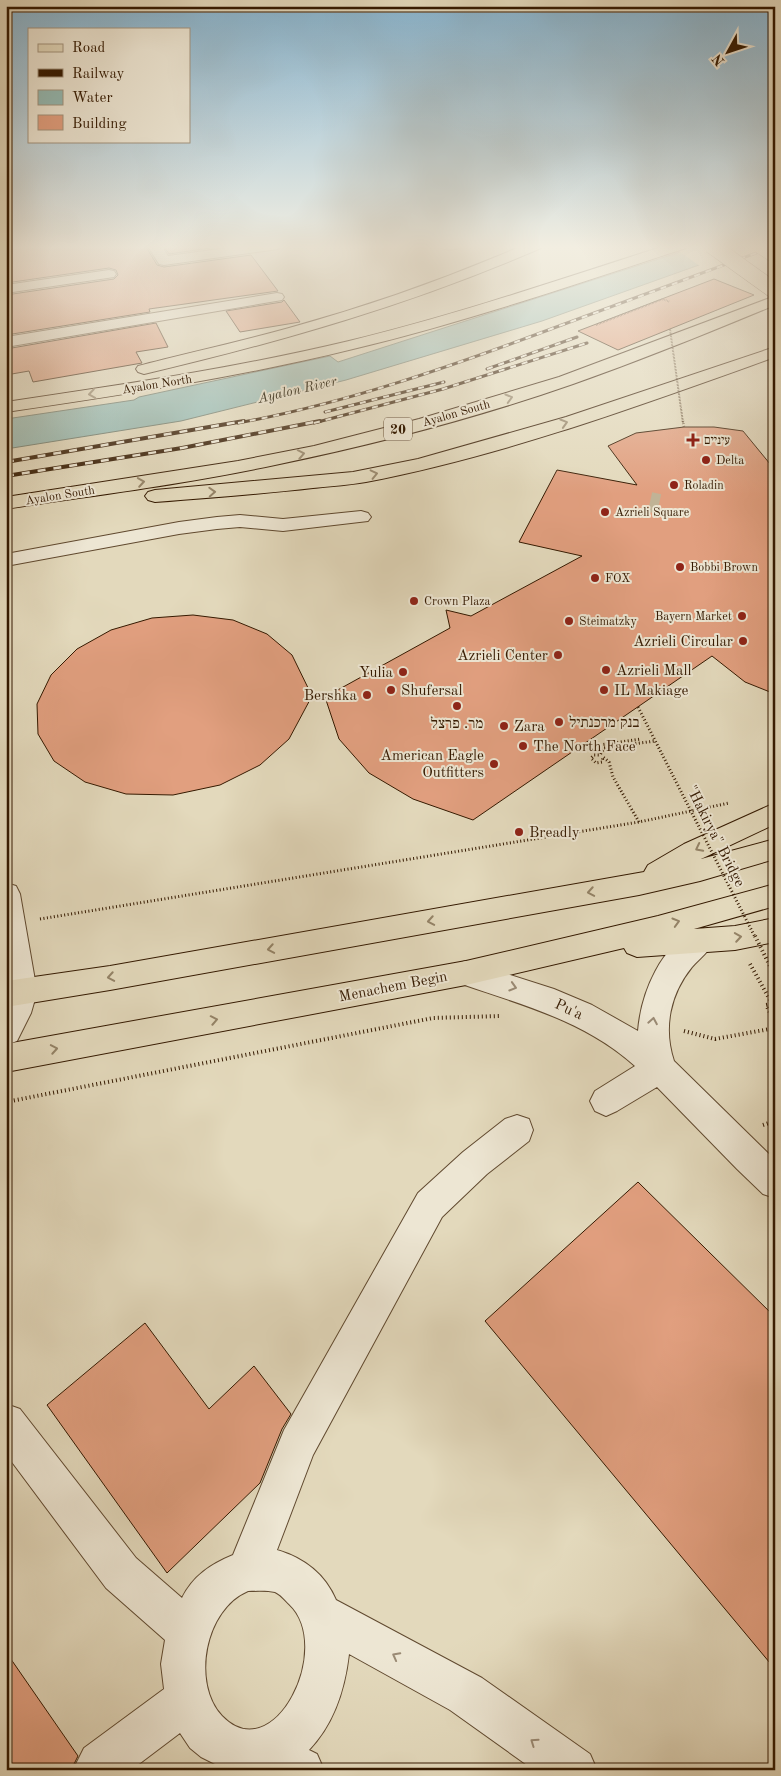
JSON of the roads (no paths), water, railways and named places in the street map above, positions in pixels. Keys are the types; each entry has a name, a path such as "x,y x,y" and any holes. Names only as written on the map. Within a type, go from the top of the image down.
{"main road":[{"path":"6,401 312,328"},
{"name":"Ayalon North","path":"6,407 216,374 376,339 416,328"},
{"name":"Ayalon South","path":"6,504 245,465 313,451 432,420 535,390 651,349 696,328"},
{"path":"6,504 254,490 364,476 525,436 627,404 770,354"},
{"path":"639,884 693,851 775,813"},
{"path":"14,993 639,884 700,870 775,849"},
{"name":"Menachem Begin","path":"6,1058 466,973 658,928 775,895"},
{"path":"561,951 735,938 774,932"}],"street":[{"path":"6,342 91,328"},
{"path":"6,560 179,528 217,523 240,521 282,525 361,517"},
{"path":"6,894 11,924 16,1013 6,1032"},
{"name":"Pu'a","path":"660,1068 654,1054 651,1039 652,1023 658,1000 667,978 686,951 700,941"},
{"name":"Pu'a","path":"466,973 531,992 573,1009 618,1035 660,1068 726,1137 775,1182"},
{"path":"606,1101 660,1068"},
{"path":"248,1570 298,1444 430,1205 475,1163 517,1130"},
{"path":"6,1423 121,1573 188,1632"},
{"path":"260,1751 284,1742 304,1723 319,1699 326,1671 327,1642 320,1615 308,1593 291,1577 270,1570 248,1570 229,1578 212,1591 198,1610 188,1632 183,1654 183,1677 187,1700 198,1723 216,1741 237,1750 260,1751 301,1770"},
{"path":"320,1615 466,1694 574,1770"},
{"path":"96,1770 100,1764 187,1700"}],"water":[{"name":"Ayalon River","path":"444,328 519,328 346,380 181,421 6,449 6,419 134,400 139,397 330,356 338,362"}],"tunnel":[{"path":"650,502 659,504"}],"railway":[{"path":"238,423 320,405 401,382 555,328"},
{"path":"487,369 577,337"},
{"path":"314,423 443,389 587,343"},
{"path":"325,412 444,382"},
{"path":"6,462 244,421"},
{"path":"6,476 182,448 320,421"}],"place":[{"name":"עיניים","path":"693,440"},
{"name":"Delta","path":"706,460"},
{"name":"Roladin","path":"674,485"},
{"name":"Azrieli Square","path":"605,512"},
{"name":"Bobbi Brown","path":"680,567"},
{"name":"FOX","path":"595,578"},
{"name":"Crown Plaza","path":"414,601"},
{"name":"Bayern Market","path":"742,616"},
{"name":"Steimatzky","path":"569,621"},
{"name":"Azrieli Circular","path":"743,641"},
{"name":"Azrieli Center","path":"558,655"},
{"name":"Azrieli Mall","path":"606,670"},
{"name":"Yulia","path":"403,672"},
{"name":"Shufersal","path":"391,690"},
{"name":"IL Makiage","path":"604,690"},
{"name":"Bershka","path":"367,695"},
{"name":"מר. פרצל","path":"457,706"},
{"name":"בנק מרכנתיל","path":"559,722"},
{"name":"Zara","path":"504,726"},
{"name":"The North Face","path":"523,746"},
{"name":"American Eagle Outfitters","path":"494,764"},
{"name":"Breadly","path":"519,832"}]}
